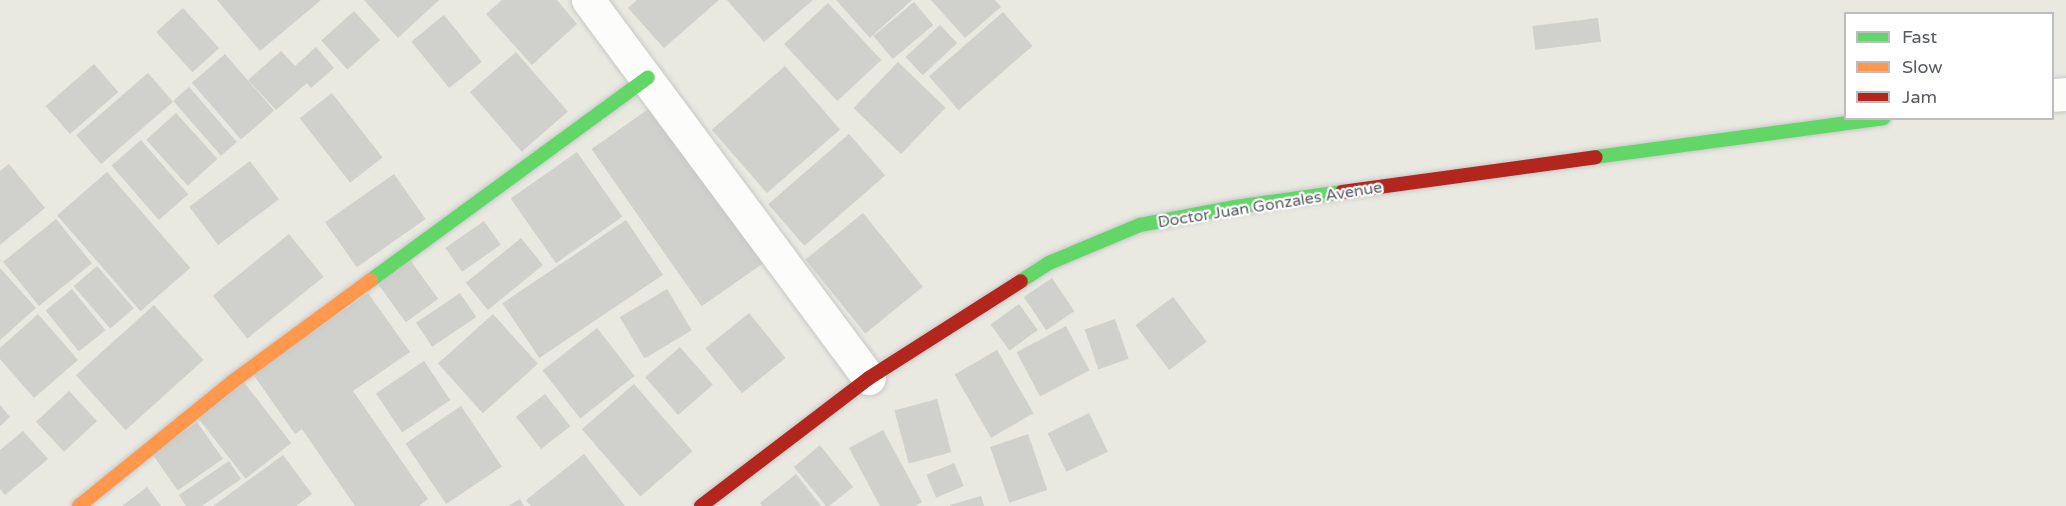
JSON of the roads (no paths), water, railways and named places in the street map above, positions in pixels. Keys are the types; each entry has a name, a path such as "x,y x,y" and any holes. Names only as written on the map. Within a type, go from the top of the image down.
{"street":[{"path":"588,0 648,77 869,378"},
{"path":"79,506 232,382 648,77"},
{"name":"Doctor Juan Gonzales Avenue","path":"701,506 869,378 1049,262 1140,225 1234,207 1868,120"}]}
